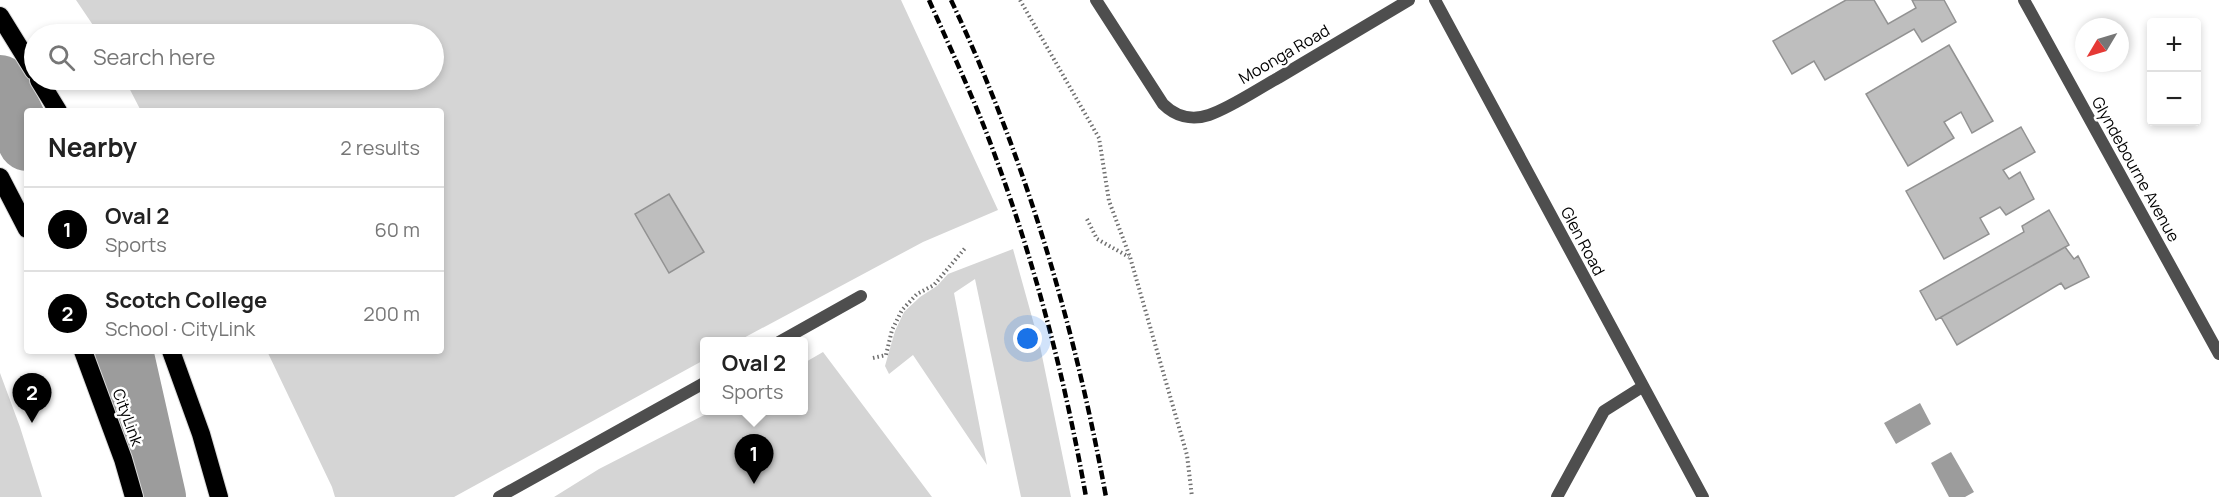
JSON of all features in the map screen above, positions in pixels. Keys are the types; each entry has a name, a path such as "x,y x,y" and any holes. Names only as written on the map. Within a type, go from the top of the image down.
{"highway":[{"path":"0,16 24,55"},
{"path":"45,90 56,108"},
{"path":"0,177 24,223"},
{"name":"CityLink","path":"84,354 123,459 134,497"},
{"path":"172,354 201,434 219,497"}],"street":[{"name":"Moonga Road","path":"1096,0 1152,89 1171,112 1193,118 1208,116 1219,111 1409,0"},
{"name":"Glen Road","path":"1435,0 1703,497"},
{"name":"Glyndebourne Avenue","path":"2024,0 2219,354"},
{"path":"788,337 861,296"},
{"path":"499,497 700,386"},
{"path":"1557,497 1604,411 1642,387"}],"path":[{"path":"1020,0 1099,138 1109,201 1130,257 1187,455 1192,497"},
{"path":"1087,219 1097,239 1130,257"},
{"path":"873,358 886,355 892,330 902,310 917,294 934,285 966,247"}],"shaded area":[{"path":"76,0 901,0 998,210 923,242 745,337 700,337 700,362 454,497 335,497 268,354 444,354 444,108 139,108 130,90 444,90 444,24 92,24"},
{"path":"1013,249 1040,346 1071,497 1021,497 975,279 954,293 987,465 913,355 889,374 885,366 895,331 904,312 920,297 937,286 948,274"},
{"path":"823,352 932,497 554,497 599,469 704,415 808,415 808,361"},
{"path":"0,373 20,427 42,497 0,497"},
{"path":"1920,403 1931,424 1896,444 1884,423"},
{"path":"1951,452 1974,492 1965,497 1949,497 1931,463"}],"building":[{"path":"1846,0 1874,0 1888,24 1916,8 1912,0 1944,0 1956,22 1922,42 1914,29 1825,80 1814,61 1792,74 1773,41"},
{"path":"1949,45 1993,121 1972,133 1961,112 1944,122 1954,138 1908,166 1866,94"},
{"path":"2021,127 2035,152 2003,170 2009,179 2020,172 2034,199 2006,215 2000,207 1980,218 1989,234 1944,259 1906,191"},
{"path":"669,194 704,252 669,273 635,214"},
{"path":"2049,210 2069,245 1936,320 1920,291 2024,232 2022,226"},
{"path":"2065,247 2074,259 2078,256 2089,277 2065,289 2061,283 1957,345 1941,317"}],"waterway":[{"path":"0,84 24,136"},
{"path":"125,354 157,497"}],"railway":[{"path":"929,0 985,129 1017,219 1057,357 1086,497"},
{"path":"951,0 1002,120 1045,244 1079,370 1106,497"}],"place":[{"name":"Scotch College","path":"32,423"},
{"name":"Oval 2","path":"754,484"}]}
